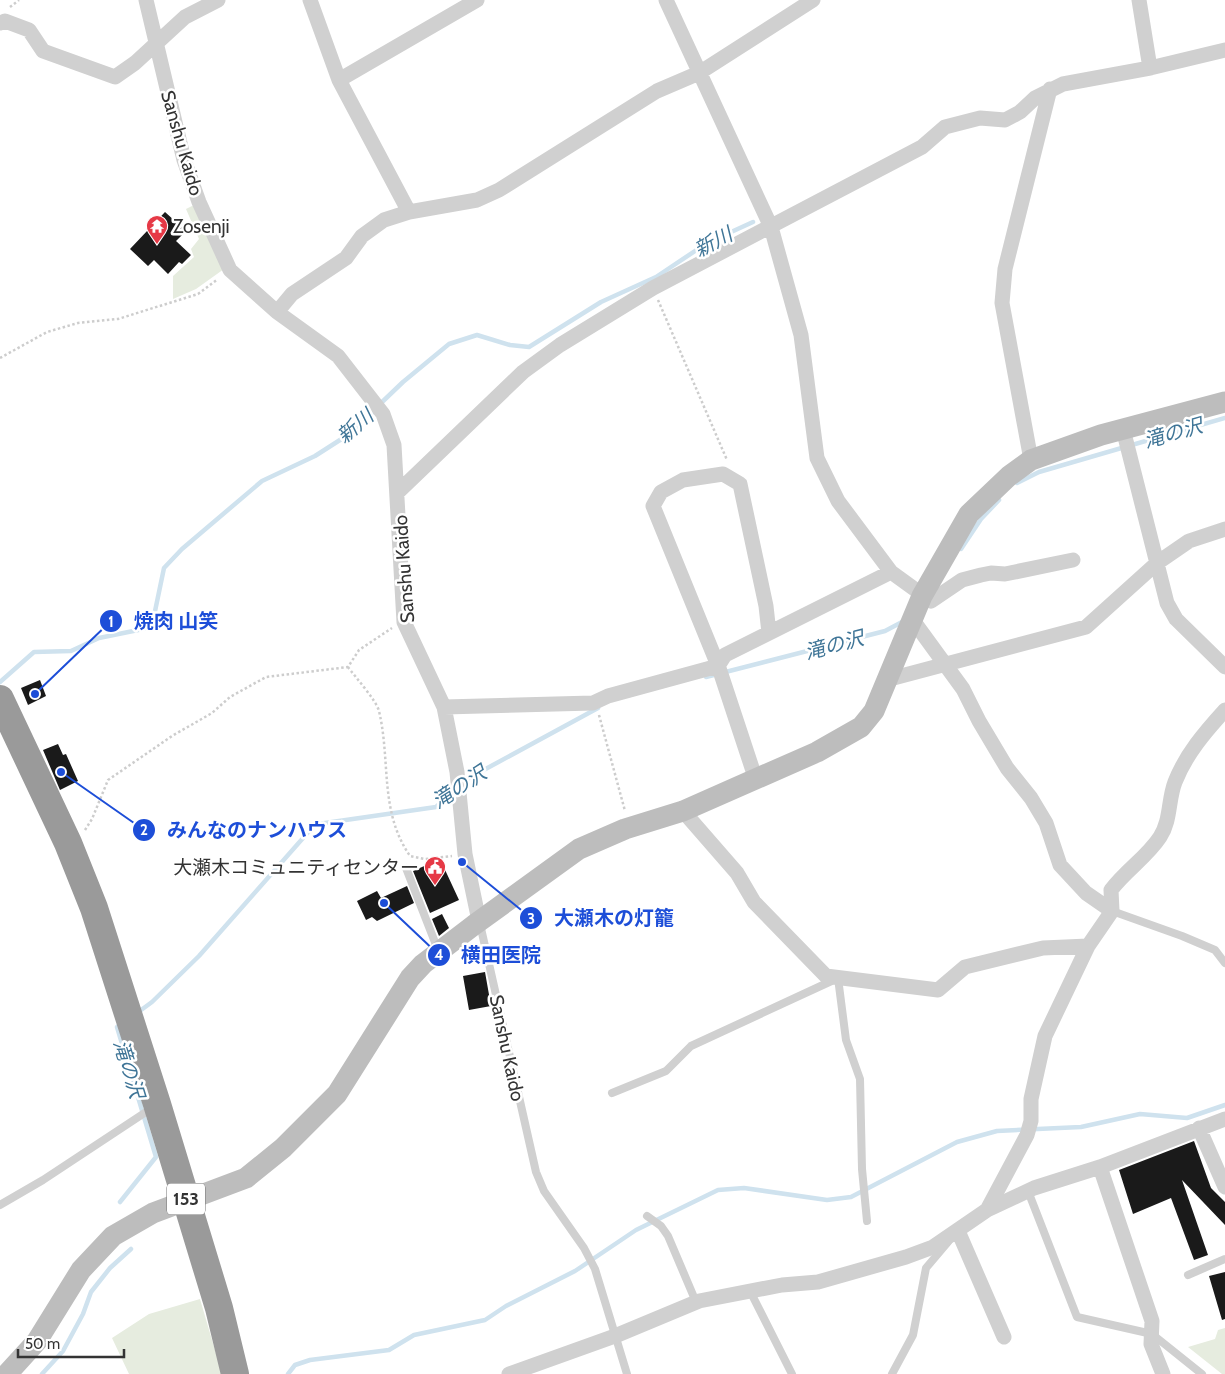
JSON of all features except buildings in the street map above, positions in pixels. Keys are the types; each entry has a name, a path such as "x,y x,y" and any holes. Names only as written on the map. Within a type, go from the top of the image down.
{"highway":[{"name":"153","path":"0,699 68,843 94,908 129,1017 147,1111 186,1200 236,1374"}],"street":[{"name":"Sanshu Kaido","path":"146,0 184,160 199,202 230,270 277,312 338,356 383,414 394,445 404,622 444,707 457,777 465,854 479,921"},
{"path":"0,23 5,21 29,30 43,51 115,77 156,44 185,17 218,0"},
{"path":"310,0 339,80 409,212"},
{"path":"339,80 477,0"},
{"path":"666,0 771,226 801,335 817,458 838,501 891,572 931,601 962,580 992,572 1005,574 1073,560"},
{"path":"277,312 292,294 346,258 362,236 384,220 409,212 477,200 499,190 657,91 699,72 813,0"},
{"path":"1139,0 1150,68"},
{"path":"398,492 523,372 560,345 653,288 922,147 945,127 980,118 1005,120 1020,112 1035,98 1063,84 1150,68 1225,50"},
{"path":"1031,460 1002,303 1005,269 1050,89"},
{"path":"7,1374 37,1341 81,1270 113,1236 153,1213 246,1178 283,1148 337,1094 373,1039 402,988 423,964 479,921 579,849 629,827 683,811 756,780 816,752 861,727 874,711 922,596 969,514 1009,476 1031,460 1126,441 1225,402"},
{"path":"1126,441 1167,603 1176,619 1225,667"},
{"path":"756,780 719,667 653,506 661,492 683,480 723,474 740,484 766,606 769,633"},
{"path":"886,680 1086,627 1157,563 1189,541 1225,529"},
{"path":"444,707 593,703 608,696 719,667 725,655 891,572"},
{"path":"912,619 963,689 978,721 1007,768 1046,823 1060,866 1086,893 1112,911"},
{"path":"987,1210 1029,1129 1032,1099 1045,1036 1088,946 1112,911 1111,890 1124,872 1150,851 1162,836 1169,817 1174,784 1190,752 1225,710"},
{"path":"683,811 737,873 754,902 781,927 826,976 938,990 965,967 1043,948 1088,946"},
{"path":"509,1374 614,1336 696,1302 782,1285 818,1282 906,1257 933,1247 958,1232 987,1210 1028,1191 1100,1167 1225,1119"},
{"path":"1199,1128 1225,1187"},
{"path":"1100,1167 1152,1321 1151,1344 1163,1374"},
{"path":"958,1232 1004,1337"}],"lane":[{"path":"406,868 439,952"},
{"path":"1112,911 1215,950 1225,963"},
{"name":"Sanshu Kaido","path":"479,921 536,1172 544,1191 587,1254 593,1266 614,1336"},
{"path":"612,1093 666,1071 691,1046 838,978 846,1040 860,1079 863,1183 866,1197 867,1221"},
{"path":"0,1205 42,1180 147,1111"},
{"path":"1028,1191 1077,1317 1152,1334 1202,1374"},
{"path":"648,1217 661,1226 668,1236 696,1302"},
{"path":"892,1374 914,1335 926,1268 958,1232"},
{"path":"1188,1275 1225,1259"},
{"path":"750,1291 792,1374"},
{"path":"614,1336 627,1374"}],"path":[{"path":"0,358 47,332 78,322 118,319 198,294 230,270"},
{"path":"653,288 727,461 723,474"},
{"path":"348,667 359,650 404,622"},
{"path":"348,667 379,710 390,812 399,840 410,856 425,859 465,854"},
{"path":"68,843 82,833 92,819 108,780 172,736 212,713 230,697 266,677 348,667"},
{"path":"599,714 629,827"}],"shaded area":[{"path":"194,205 224,269 196,289 173,299 173,276 194,257 191,249 199,239 186,209"},
{"path":"200,1299 222,1374 129,1374 112,1338 149,1314"},
{"path":"1225,1328 1225,1374 1222,1374 1188,1347 1215,1339 1218,1330"}],"waterway":[{"name":"新川","path":"380,404 403,382 449,344 477,335 510,345 529,347 601,302 656,277 707,243 753,222"},
{"name":"新川","path":"0,682 34,652 71,651 99,638 148,628 154,616 164,568 182,549 262,481 315,456 354,431 375,410"},
{"name":"滝の沢","path":"1017,483 1039,472 1225,418"},
{"name":"滝の沢","path":"961,549 981,519 999,500"},
{"name":"滝の沢","path":"706,677 885,631 902,622"},
{"name":"滝の沢","path":"461,785 469,778 598,708"},
{"name":"滝の沢","path":"137,1013 152,1002 199,956 311,829 318,824 436,807 455,790"},
{"name":"滝の沢","path":"120,1202 156,1157 117,1027 122,1023"},
{"path":"288,1374 295,1365 310,1360 389,1350 414,1335 485,1320 506,1306 575,1271 636,1230 718,1190 744,1188 827,1200 851,1197 957,1142 997,1131 1081,1127 1140,1114 1187,1118 1225,1105"},
{"name":"滝の沢","path":"42,1374 63,1351 83,1314 91,1292 110,1268 131,1249"}],"place":[{"name":"Zosenji","path":"157,245"},
{"name":"焼肉 山笑","path":"35,694"},
{"name":"みんなのナンハウス","path":"61,772"},
{"name":"大瀬木の灯籠","path":"462,862"},
{"name":"大瀬木コミュニティセンター","path":"435,886"},
{"name":"横田医院","path":"384,903"}]}
